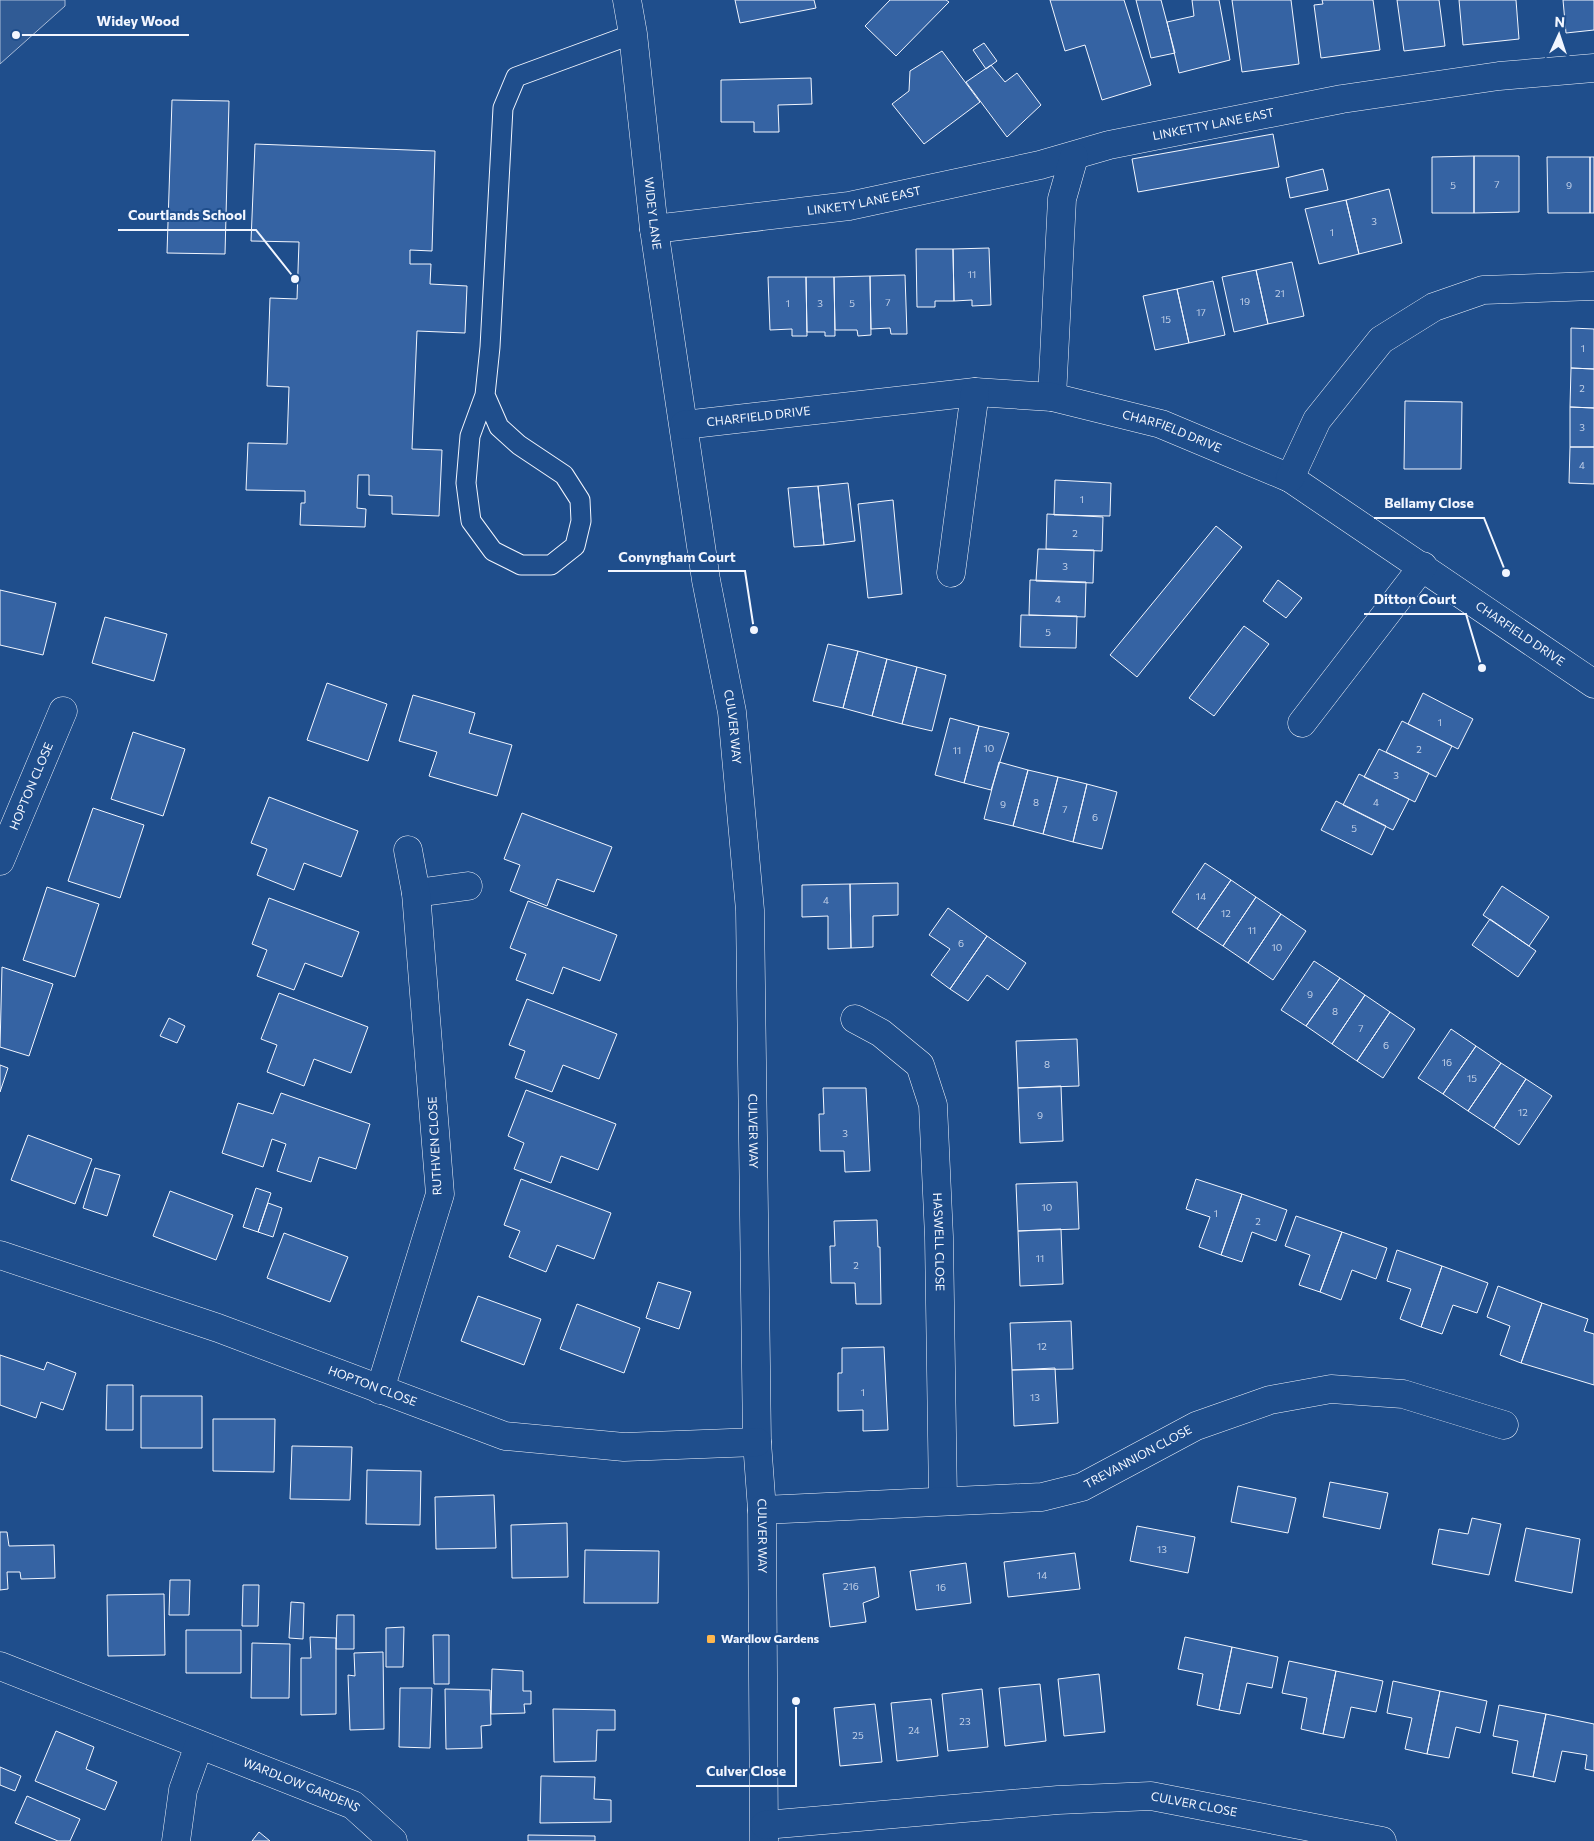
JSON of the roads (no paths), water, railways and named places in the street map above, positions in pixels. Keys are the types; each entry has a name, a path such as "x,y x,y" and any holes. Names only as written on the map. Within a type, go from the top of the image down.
{"street":[{"name":"WIDEY LANE","path":"627,0 633,34 654,229 684,425"},
{"name":"LINKETTY LANE EAST","path":"1074,157 1109,146 1342,99 1499,76 1594,68"},
{"name":"LINKETY LANE EAST","path":"654,229 849,206 1074,157"},
{"path":"1052,397 1062,199 1074,157"},
{"path":"1290,478 1317,420 1381,340 1434,307 1483,290 1594,286"},
{"path":"951,573 975,392"},
{"name":"CHARFIELD DRIVE","path":"684,425 975,392 1052,397 1161,424 1290,478 1594,684"},
{"name":"CULVER WAY","path":"684,425 706,580 732,712 750,910 757,1442 762,1510 765,1833"},
{"path":"1302,723 1422,566"},
{"name":"HOPTON CLOSE","path":"0,861 63,711"},
{"name":"RUTHVEN CLOSE","path":"380,1390 440,1194 416,893 408,850"},
{"path":"416,893 468,886"},
{"name":"HASWELL CLOSE","path":"856,1019 881,1033 920,1065 933,1105 939,1237 943,1500"},
{"name":"HOPTON CLOSE","path":"0,1255 218,1328 505,1436 624,1447 757,1442"},
{"name":"TREVANNION CLOSE","path":"762,1510 943,1500 1042,1497 1082,1487 1196,1426 1270,1400 1331,1389 1403,1394 1504,1425"},
{"name":"WARDLOW GARDENS","path":"0,1666 353,1805 393,1841"},
{"path":"176,1841 183,1790 199,1745"},
{"name":"CULVER CLOSE","path":"765,1833 1058,1800 1150,1796 1382,1841"}],"lane":[{"path":"485,395 499,427 519,445 564,475 580,500 580,521 575,546 551,565 521,565 493,551 471,521 466,483 470,436 485,395 490,347 502,108 516,77 633,34"}],"place":[{"name":"Widey Wood","path":"16,35"},
{"name":"Courtlands School","path":"295,279"},
{"name":"Bellamy Close","path":"1506,573"},
{"name":"Conyngham Court","path":"754,630"},
{"name":"Ditton Court","path":"1482,668"},
{"name":"Wardlow Gardens","path":"711,1639"},
{"name":"Culver Close","path":"796,1701"}]}
